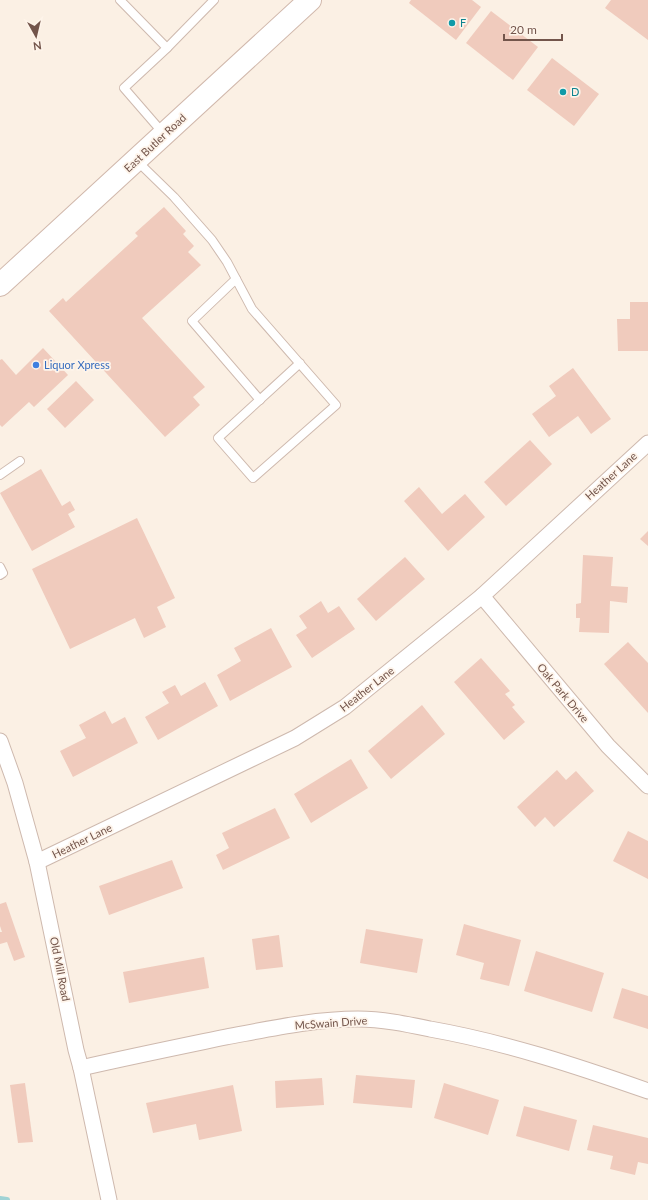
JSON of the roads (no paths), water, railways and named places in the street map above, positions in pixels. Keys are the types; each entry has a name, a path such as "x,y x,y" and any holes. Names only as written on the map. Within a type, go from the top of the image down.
{"main road":[{"name":"East Butler Road","path":"0,286 308,1"}],"street":[{"name":"Heather Lane","path":"38,862 295,738 345,707 482,596 648,443"},
{"name":"Oak Park Drive","path":"482,596 608,746 648,786"},
{"name":"Old Mill Road","path":"0,741 17,790 38,862 76,1050 109,1200"},
{"name":"McSwain Drive","path":"81,1068 275,1028 331,1020 386,1020 457,1033 564,1062 648,1090"}],"lane":[{"path":"120,0 166,48"},
{"path":"164,134 124,88 214,0"},
{"path":"136,160 174,197 212,240 236,279 252,309 300,363 336,405 253,478 218,438 300,363"},
{"path":"236,279 192,321 260,400"},
{"path":"0,475 20,460"},
{"path":"0,567 4,573 0,575"}],"waterway":[{"path":"0,1199 7,1200"}],"place":[{"name":"F","path":"452,23"},
{"name":"D","path":"563,92"},
{"name":"Liquor Xpress","path":"36,365"}]}
